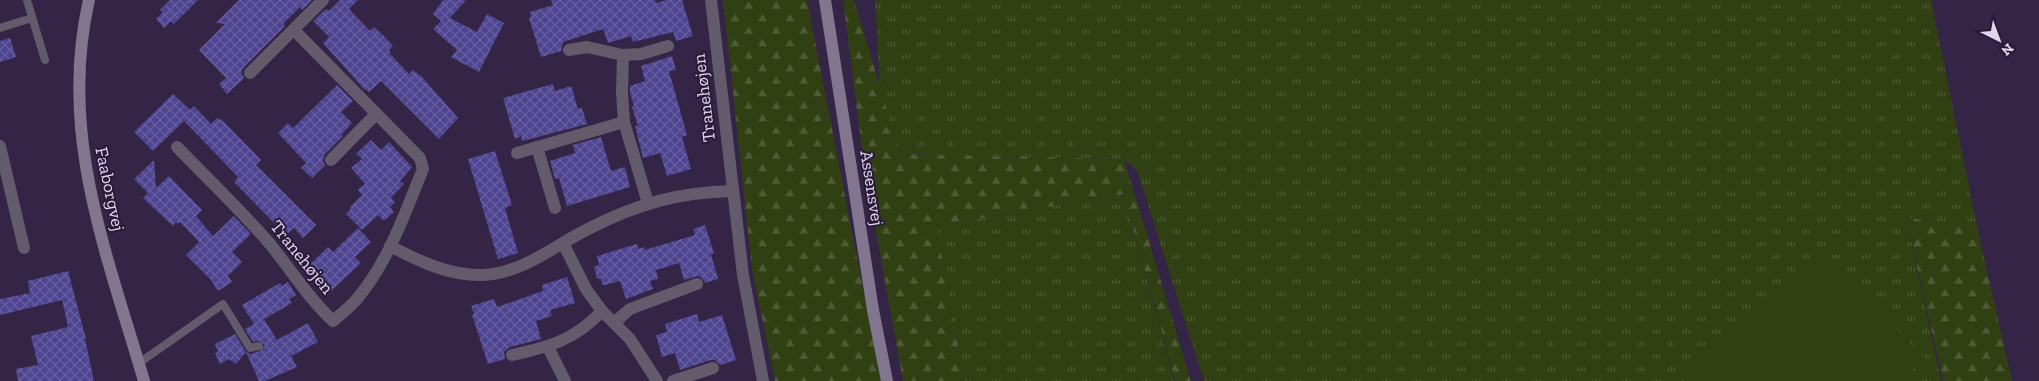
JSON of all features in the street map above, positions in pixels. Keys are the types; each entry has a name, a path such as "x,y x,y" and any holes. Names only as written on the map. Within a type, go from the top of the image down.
{"street":[{"name":"Faaborgvej","path":"89,0 84,20 79,89 84,159 93,205 144,381"},
{"path":"250,73 323,0"},
{"name":"Tranehøjen","path":"711,0 743,275 763,381"},
{"name":"Assensvej","path":"825,0 873,310 887,381"},
{"name":"Tranehøjen","path":"177,147 259,232 310,296 333,321 356,300 375,274 390,246 423,169 420,158 294,30"},
{"name":"Tranehøjen","path":"569,50 587,47 623,56 641,54 668,46"},
{"path":"623,56 622,93 624,122 648,203"},
{"path":"331,160 376,114"},
{"path":"517,153 624,122"},
{"path":"0,146 24,248"},
{"path":"537,148 555,208"},
{"path":"390,246 438,268 462,274 484,275 531,262 589,228 648,203 703,192 732,191"},
{"path":"563,243 586,289 602,311 641,354 657,381"},
{"path":"614,322 630,309 698,284"},
{"path":"512,355 548,347 588,326 602,311"},
{"path":"548,347 564,381"},
{"path":"673,381 713,368"}],"lane":[{"path":"27,0 45,60"},
{"path":"0,28 32,18"},
{"path":"139,363 223,304 250,348 260,346"}],"green space":[{"path":"723,0 807,0 881,381 775,381 752,269"},
{"path":"843,0 854,0 900,154 1124,159 1191,381 1175,381 1124,194 936,226 965,381 903,381 864,165"},
{"path":"875,0 1931,0 1978,231 1906,217 1941,381 1204,381 1137,170 1124,159 900,154 880,89"},
{"path":"1124,194 1174,381 965,381 935,226"},
{"path":"1906,217 1978,231 2012,381 1943,381"},
{"path":"1818,250 1925,358 1902,381 1684,381"}],"building":[{"path":"170,0 198,0 174,24 171,21 164,28 156,19 163,12 160,10"},
{"path":"239,0 312,0 302,10 300,7 283,24 285,26 244,67 241,72 244,78 227,94 219,84 226,78 199,50 225,24 216,23"},
{"path":"340,0 358,0 349,9 370,31 374,27 383,35 393,46 389,50 390,54 409,74 413,70 422,77 458,118 439,139 381,81 369,92 365,90 323,43 329,37 313,21 326,9 329,11"},
{"path":"443,0 466,0 450,18 477,32 487,14 504,23 479,72 451,57 457,50 433,29 441,21 433,14"},
{"path":"551,0 655,0 656,3 666,0 682,0 693,36 676,41 673,32 633,42 631,36 608,43 603,29 563,42 561,51 541,57 529,18 531,17 530,12 553,5"},
{"path":"10,38 16,57 0,62 0,41"},
{"path":"672,56 676,70 669,71 687,135 682,137 691,169 667,176 660,153 643,158 635,126 638,126 632,107 634,106 630,86 645,81 641,66"},
{"path":"553,84 555,91 571,86 578,109 582,108 587,124 522,141 521,136 515,139 503,98"},
{"path":"337,85 353,101 341,112 352,123 341,135 343,136 324,155 323,162 325,165 312,178 301,168 306,163 278,133 288,123 293,128"},
{"path":"173,94 190,110 194,106 211,124 217,118 223,121 261,160 256,165 316,225 303,238 294,228 286,235 234,182 238,177 184,121 153,151 134,132"},
{"path":"601,137 611,171 625,167 630,187 567,206 559,178 555,179 550,161 575,153 573,145"},
{"path":"371,140 381,150 389,142 412,167 400,181 404,184 391,198 395,202 390,207 394,212 384,221 378,215 362,230 346,214 362,195 358,190 365,184 351,168 362,159 356,154"},
{"path":"495,151 512,205 505,208 518,253 498,259 468,159"},
{"path":"154,160 156,188 169,176 202,210 196,216 213,236 234,216 251,234 232,252 242,262 228,276 232,282 218,291 211,280 186,255 199,242 180,222 178,224 176,222 173,226 143,198 148,193 134,179"},
{"path":"705,225 714,253 711,254 718,279 705,283 698,276 684,280 679,263 656,270 658,279 650,281 653,289 626,299 620,281 603,285 601,279 597,278 594,267 599,265 597,256 637,244 638,249 644,247 645,250 695,235 693,229"},
{"path":"358,228 371,242 355,257 361,263 328,294 316,282 319,279 307,267 328,247 333,252"},
{"path":"68,271 86,339 94,381 18,381 16,369 38,365 31,336 68,327 62,300 0,315 0,299 30,293 28,281"},
{"path":"567,277 575,303 550,310 552,316 536,321 541,339 510,347 504,352 505,359 488,364 472,315 474,314 471,306 494,299 497,307 543,291 542,285"},
{"path":"288,282 296,295 289,299 292,303 264,319 277,340 308,323 318,342 291,356 297,367 265,381 259,381 246,352 251,354 260,351 265,345 260,341 253,342 245,329 254,324 242,305 280,283 282,286"},
{"path":"697,314 699,322 722,315 736,360 720,365 715,360 711,360 680,370 675,353 662,357 656,335 667,332 665,324"},
{"path":"235,334 246,352 236,364 229,359 220,364 215,353 218,352 215,344"}]}
